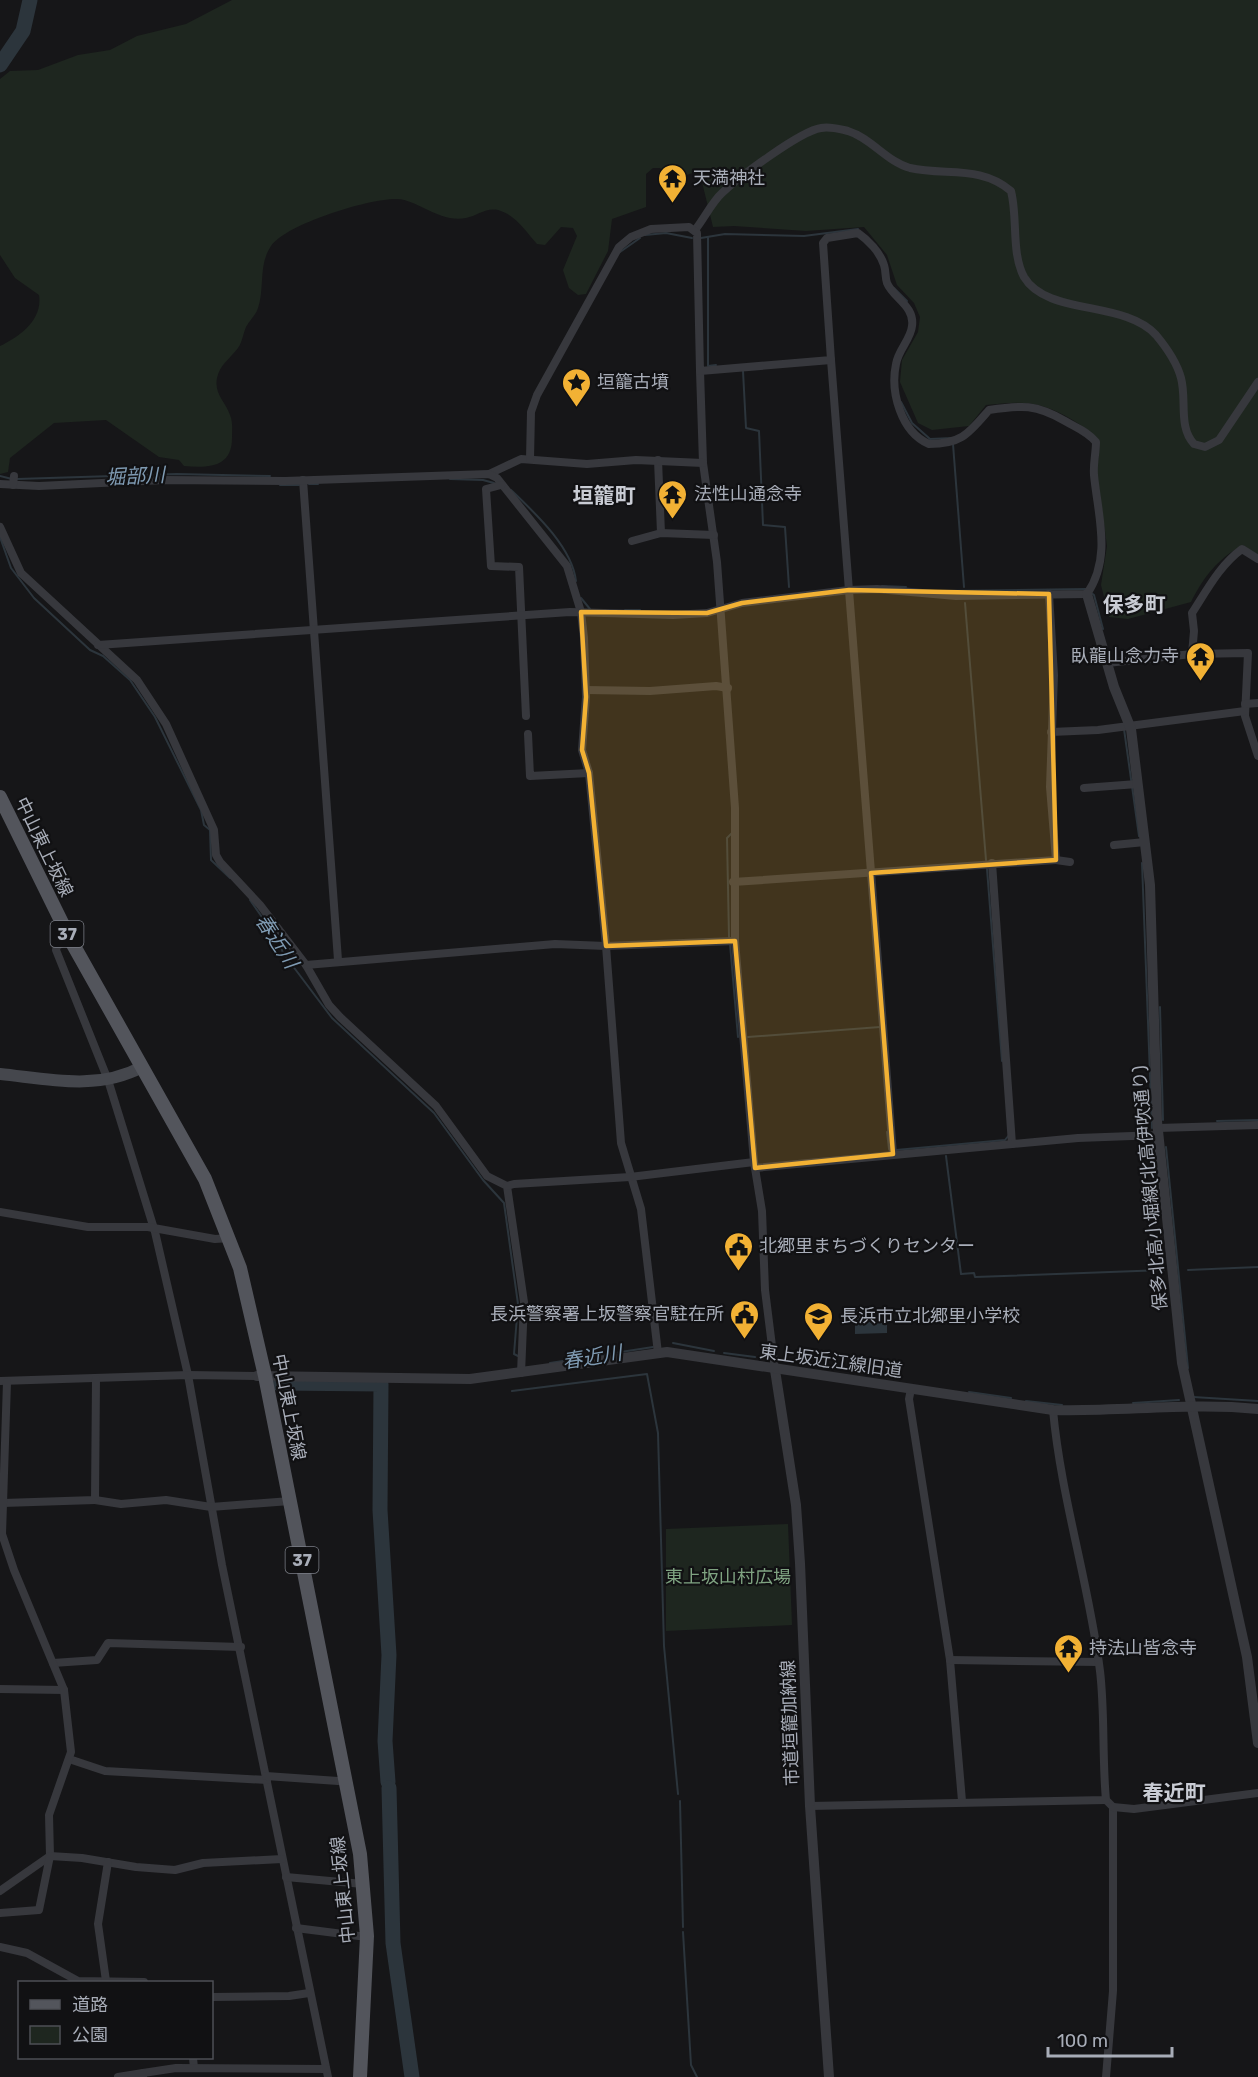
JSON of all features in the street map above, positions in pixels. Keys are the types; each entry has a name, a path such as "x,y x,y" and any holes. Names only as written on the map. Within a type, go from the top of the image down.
{"main road":[{"name":"中山東上坂線","path":"0,797 66,941"},
{"name":"中山東上坂線","path":"0,818 138,1069 226,1239 261,1376 359,1884 359,1936 351,2077"},
{"path":"0,1074 92,1083 138,1069"},
{"name":"中山東上坂線","path":"286,1502 346,1781 367,1964 360,2077"}],"street":[{"path":"695,230 720,194 796,138 819,128 849,132 861,137 900,165 925,170 974,173 1001,183 1011,191 1019,261 1031,286 1057,299 1140,323 1155,334 1172,357 1181,378 1185,426 1189,439 1194,444 1205,447 1219,440 1258,382"},
{"path":"530,459 531,412 537,394 610,260 631,237 651,229 668,226 689,227 695,230 698,238 704,463 714,535 735,808 733,882 735,941 755,1165 762,1211 765,1290 775,1370"},
{"path":"98,645 581,612 673,615 720,611 742,603 848,587 956,596 1089,592 1097,580 1103,546 1094,472 1096,442 1089,434 1051,412 1022,405 989,410 962,440 936,444 924,442 908,424 894,390 896,362 911,332 912,319 907,307 887,284 882,261 867,240 858,233 827,238 823,243 848,587 893,1154"},
{"path":"700,371 831,360"},
{"path":"0,484 13,481 98,485 164,480 303,480 489,474 512,461 530,459 587,464 612,460 704,463"},
{"path":"658,460 661,533"},
{"path":"489,474 497,478 550,541 567,566 581,612 586,690 582,750 589,772 606,946 621,1143 641,1209 658,1353"},
{"path":"303,480 338,960"},
{"path":"501,485 486,489 491,566 519,567 526,716"},
{"path":"0,527 21,573 137,680 166,724 214,830 216,855 220,862 243,884 306,965 340,1017 436,1106 487,1176 507,1186 1159,1131 1258,1125"},
{"path":"632,541 661,533 714,535"},
{"path":"1192,654 1194,631 1192,613 1214,578 1227,561 1242,549 1258,559"},
{"name":"保多北高小堀線(北高伊吹通り)","path":"1089,592 1130,726 1133,784 1145,842 1150,885 1159,1131 1182,1363 1247,1657 1258,1743"},
{"path":"1049,594 1054,675 1050,788 1056,860"},
{"path":"1248,653 1245,708 1258,756"},
{"path":"1111,663 1192,654 1248,653 1258,655"},
{"path":"586,690 650,691 725,688"},
{"path":"1051,732 1080,732 1130,726 1245,708 1258,703"},
{"path":"528,734 530,776 589,772"},
{"path":"1084,788 1133,784"},
{"path":"1114,845 1145,842"},
{"path":"733,882 992,863 1056,860 1070,862"},
{"path":"992,863 1012,1144"},
{"path":"66,941 56,950 108,1080 154,1229 188,1375 211,1507 327,2073 194,2068 118,2077"},
{"path":"306,965 338,960 555,944 606,946 735,941"},
{"path":"507,1186 524,1302 519,1369 521,1373"},
{"path":"0,1212 88,1227 154,1229 226,1239"},
{"name":"東上坂近江線旧道","path":"261,1376 470,1379 658,1353 1053,1410 1087,1411 1190,1405 1258,1409"},
{"name":"市道垣籠加納線","path":"775,1370 796,1505 810,1806 829,2077"},
{"path":"0,1912 39,1910 50,1856 49,1815 72,1752 64,1690 2,1534 3,1382 188,1375 261,1376"},
{"path":"95,1500 96,1379"},
{"path":"911,1389 909,1400 950,1660 962,1802"},
{"path":"1053,1410 1059,1469 1069,1500 1098,1662 1106,1800 1113,1807 1134,1809 1258,1793"},
{"path":"2,1509 95,1500 121,1504 166,1500 211,1507 286,1502"},
{"path":"53,1663 96,1660 108,1644 241,1647"},
{"path":"950,1660 1098,1662"},
{"path":"0,1689 64,1690"},
{"path":"69,1759 105,1771 338,1781"},
{"path":"810,1806 1106,1800"},
{"path":"1106,2077 1113,1991 1113,1807"},
{"path":"0,1891 50,1856 175,1870 203,1863 282,1859"},
{"path":"0,1947 27,1953 78,1981 100,1981 98,1924 108,1862"},
{"path":"286,1877 359,1884"},
{"path":"296,1928 359,1936"},
{"path":"213,1997 289,1996 309,1993"},
{"path":"194,2059 194,2068"}],"highlighted area":[{"path":"849,590 1049,594 1056,860 871,873 893,1154 755,1168 735,941 606,946 589,773 582,750 586,697 581,612 707,613 742,603"}],"green space":[{"path":"232,0 1258,0 1258,555 1243,545 1234,550 1212,569 1191,602 1128,619 1109,617 1101,585 1107,546 1097,472 1100,442 1094,435 1060,413 1030,403 986,405 969,426 932,430 918,423 900,382 902,360 918,332 920,317 914,303 897,285 887,255 864,227 806,231 734,226 713,227 700,174 695,172 673,180 660,168 653,168 646,174 646,207 612,219 608,251 586,294 578,295 569,288 563,270 577,236 573,228 561,227 545,245 537,244 516,221 501,211 491,210 456,219 397,199 368,203 310,221 293,229 271,246 264,261 257,311 246,327 239,346 218,373 217,389 232,420 231,448 223,461 210,466 184,466 179,460 159,457 106,420 54,423 10,458 8,472 0,474 0,346 15,338 33,320 39,304 39,295 15,278 0,255 0,79 10,71 38,70 78,55 110,50 137,36 186,24"},
{"name":"東上坂山村広場","path":"788,1524 792,1625 666,1631 666,1529"}],"shaded area":[{"path":"855,1310 868,1310 868,1317 887,1317 887,1333 855,1334"}],"waterway":[{"path":"0,65 23,31 30,0"},
{"path":"701,238 725,234 804,236 858,229"},
{"path":"645,235 666,233 692,238"},
{"path":"708,237 708,366 716,365"},
{"path":"620,252 640,238"},
{"path":"894,288 907,301"},
{"path":"743,371 746,428 759,431 763,525 785,527 789,587"},
{"path":"901,402 912,423 930,439 953,438"},
{"path":"953,444 964,587"},
{"name":"堀部川","path":"17,479 177,474 270,476"},
{"name":"堀部川","path":"0,476 12,479"},
{"path":"450,479 483,480 494,483"},
{"path":"309,484 318,484"},
{"name":"堀部川","path":"280,485 299,485"},
{"path":"511,490 560,543 568,556 576,581"},
{"name":"春近川","path":"0,537 11,568 34,598 90,650 103,656 130,680 155,717 201,810 204,825 210,830 211,860 230,878"},
{"path":"882,586 906,587"},
{"path":"942,591 1086,589"},
{"path":"1090,592 1094,595 1103,629"},
{"path":"581,598 590,609"},
{"path":"965,603 986,860"},
{"path":"625,610 640,610"},
{"path":"1124,729 1139,836"},
{"path":"729,937 727,838 732,833"},
{"path":"1142,863 1152,1128"},
{"path":"987,869 1002,1061"},
{"name":"春近川","path":"250,900 279,941 283,953 332,1018 434,1113 483,1180 504,1203 518,1304 514,1354 518,1356"},
{"path":"730,944 738,1037"},
{"path":"1160,1007 1163,1120"},
{"path":"748,1037 880,1027"},
{"path":"1217,1121 1258,1120"},
{"path":"887,1132 889,1149"},
{"path":"896,1150 1005,1140 1009,1135"},
{"path":"1166,1147 1188,1368"},
{"path":"946,1156 961,1274 974,1273 975,1277 1164,1270"},
{"path":"1188,1270 1258,1267"},
{"name":"春近川","path":"673,1343 714,1351"},
{"name":"春近川","path":"550,1363 653,1347"},
{"name":"春近川","path":"724,1353 755,1357"},
{"path":"512,1391 647,1374 658,1433 664,1646 678,1794"},
{"path":"277,1383 381,1384 380,1510 389,1655 385,1741 388,1782"},
{"path":"969,1392 1011,1398"},
{"path":"1193,1397 1258,1401"},
{"path":"1133,1403 1179,1400"},
{"path":"1026,1401 1062,1405"},
{"path":"389,1788 393,1943 412,2077"},
{"path":"680,1801 683,1927"},
{"path":"683,1932 691,2065 697,2077"}],"place":[{"name":"天満神社","path":"672,204"},
{"name":"垣籠古墳","path":"576,408"},
{"name":"法性山通念寺","path":"673,520"},
{"name":"臥龍山念力寺","path":"1200,682"},
{"name":"北郷里まちづくりセンター","path":"738,1272"},
{"name":"長浜警察署上坂警察官駐在所","path":"745,1340"},
{"name":"長浜市立北郷里小学校","path":"819,1342"},
{"name":"持法山皆念寺","path":"1068,1674"}],"district":[{"name":"垣籠町","path":"604,495"},
{"name":"保多町","path":"1134,604"},
{"name":"春近町","path":"1174,1792"}]}
